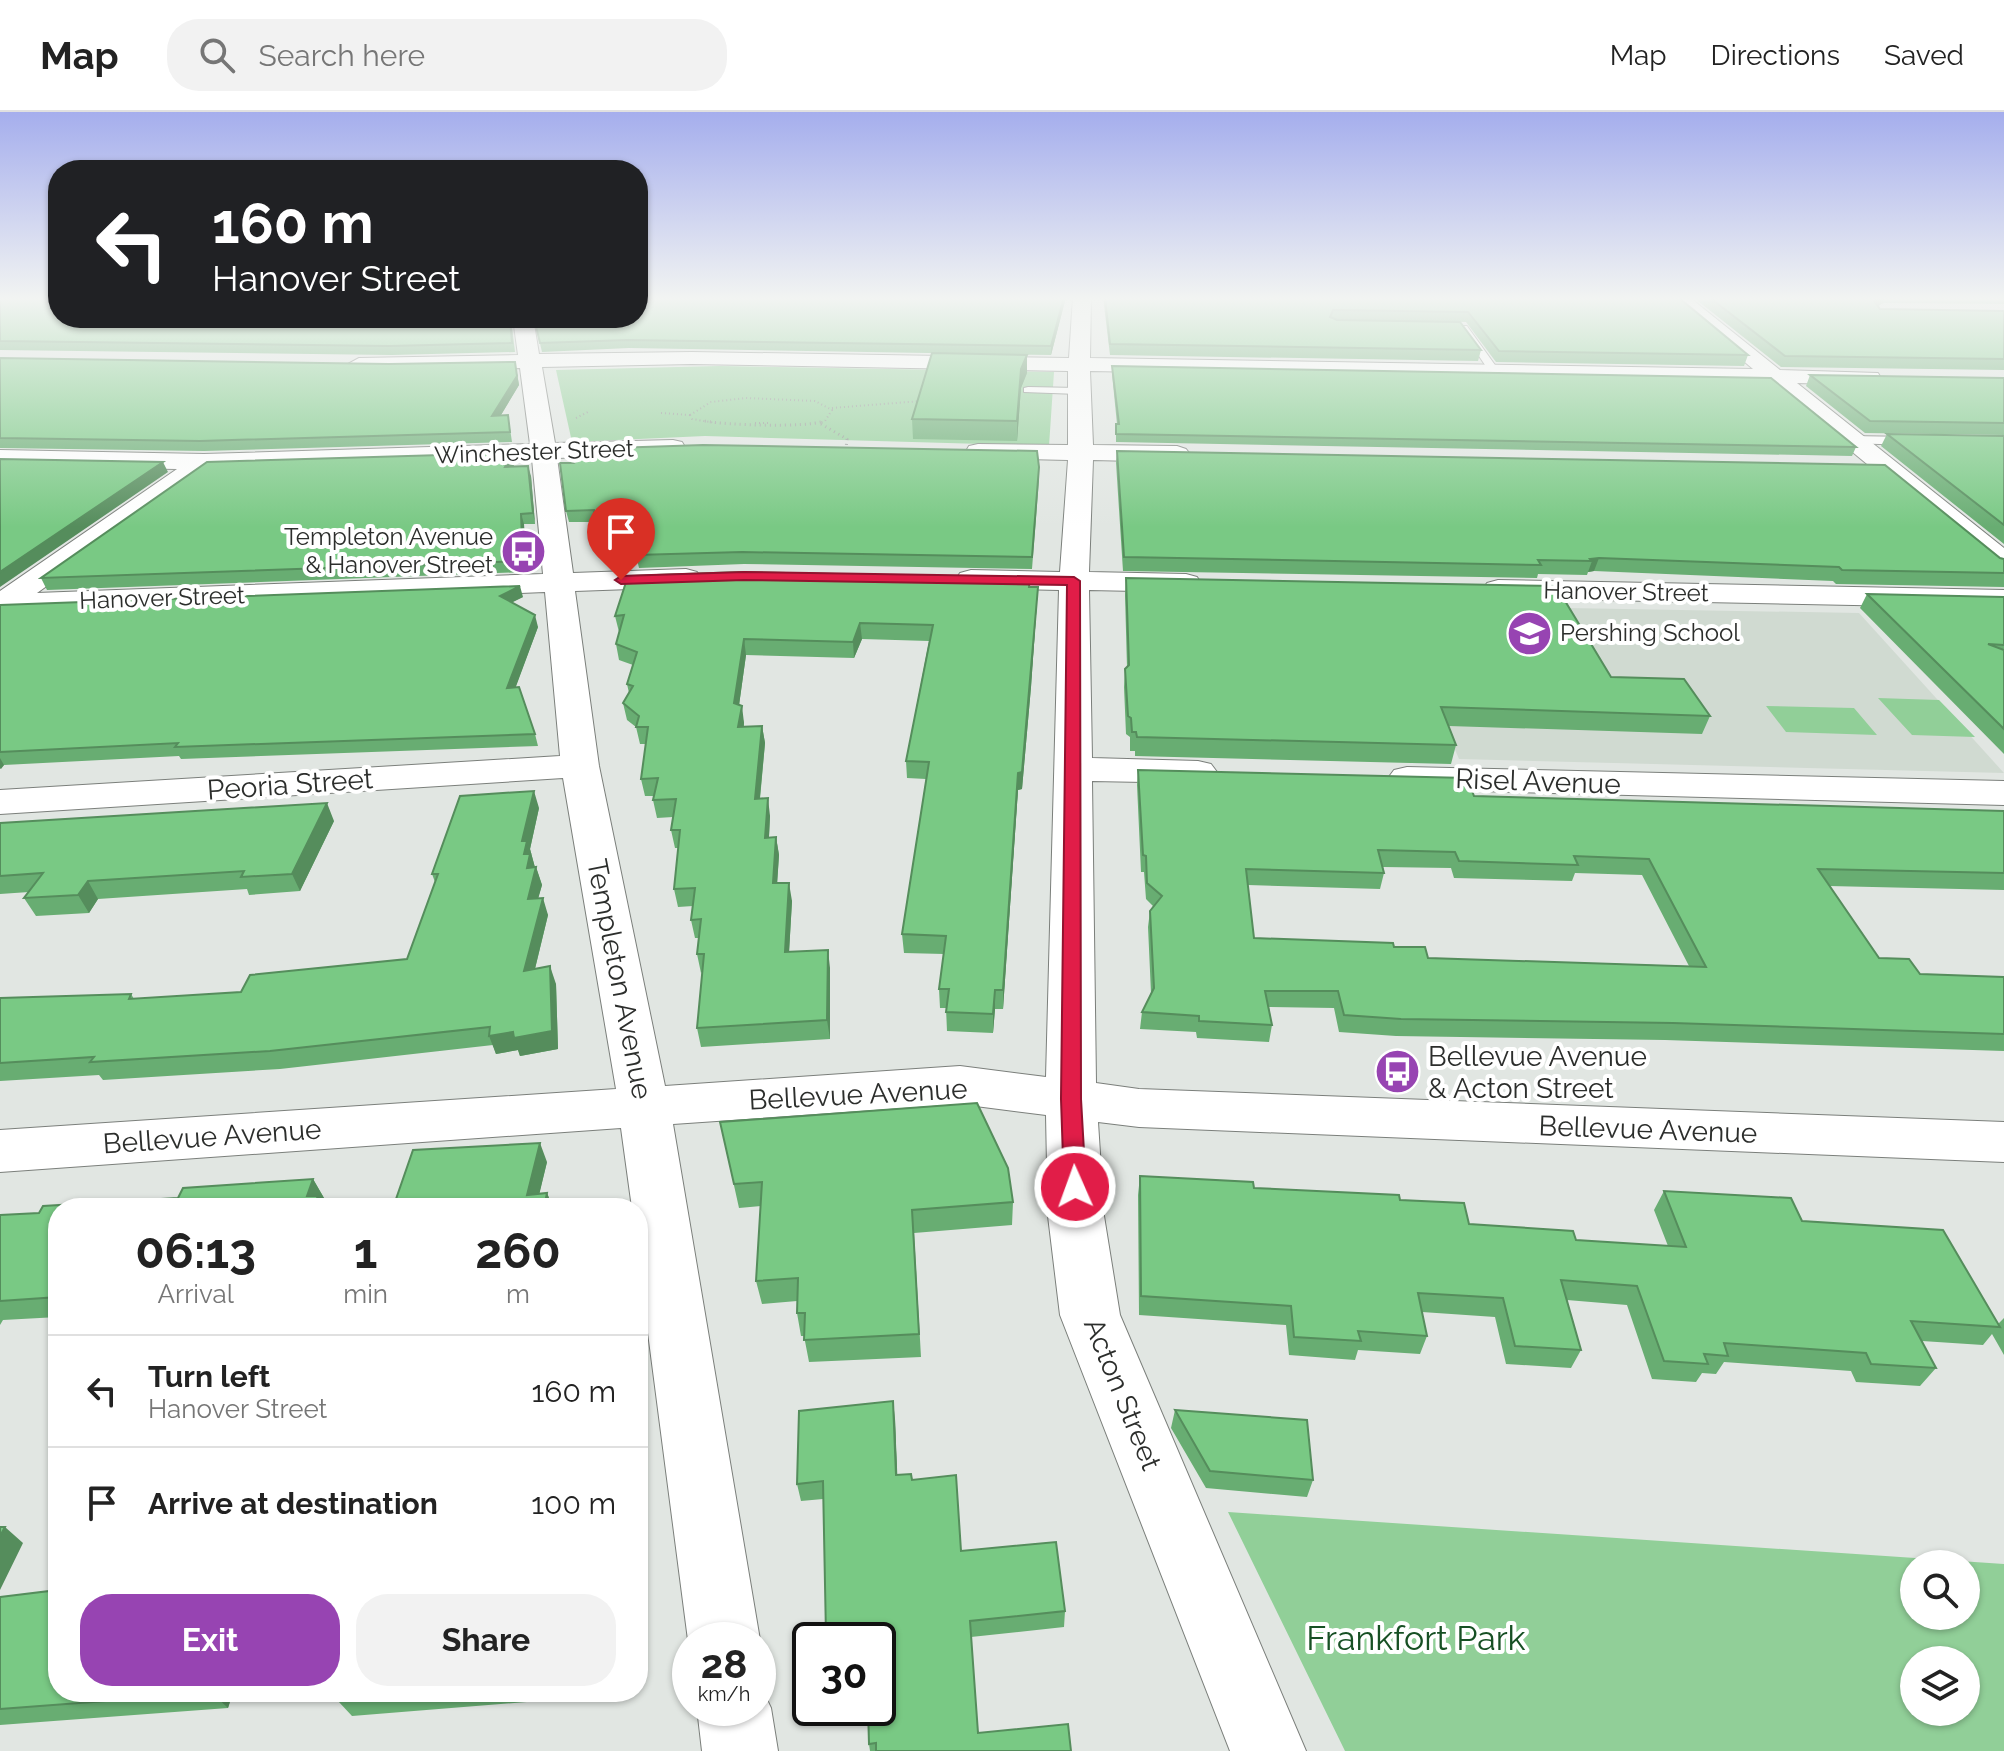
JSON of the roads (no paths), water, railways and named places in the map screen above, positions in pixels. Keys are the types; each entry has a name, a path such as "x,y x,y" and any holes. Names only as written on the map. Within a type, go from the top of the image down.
{"street":[{"name":"Templeton Avenue","path":"532,373 544,452 580,766 644,1106 721,1622"},
{"path":"991,373 1078,378 1392,373"},
{"name":"Acton Street","path":"1078,373 1081,453 1074,581 1071,1099 1076,1216 1090,1315 1268,1751"},
{"path":"1704,373 1896,378"},
{"path":"1769,373 2004,563"},
{"name":"Winchester Street","path":"0,458 204,462 693,446"},
{"path":"955,451 1208,455"},
{"path":"1,604 204,462"},
{"path":"1845,466 1883,467"},
{"name":"Hanover Street","path":"1,604 713,577"},
{"path":"948,579 1216,584"},
{"name":"Hanover Street","path":"1468,589 2004,599"},
{"name":"Peoria Street","path":"0,802 580,766"},
{"path":"1073,769 1238,773"},
{"name":"Risel Avenue","path":"1365,776 2004,793"},
{"name":"Bellevue Avenue","path":"0,1151 960,1085 1139,1108 2004,1142"},
{"path":"737,1726 740,1751"}],"lane":[{"path":"1028,390 1078,378"},
{"path":"1850,440 1930,441"}],"place":[{"name":"Templeton Avenue & Hanover Street","path":"524,551"},
{"name":"Pershing School","path":"1529,633"},
{"name":"Bellevue Avenue & Acton Street","path":"1397,1072"}],"park label":[{"name":"Frankfort Park","path":"1416,1638"}]}
